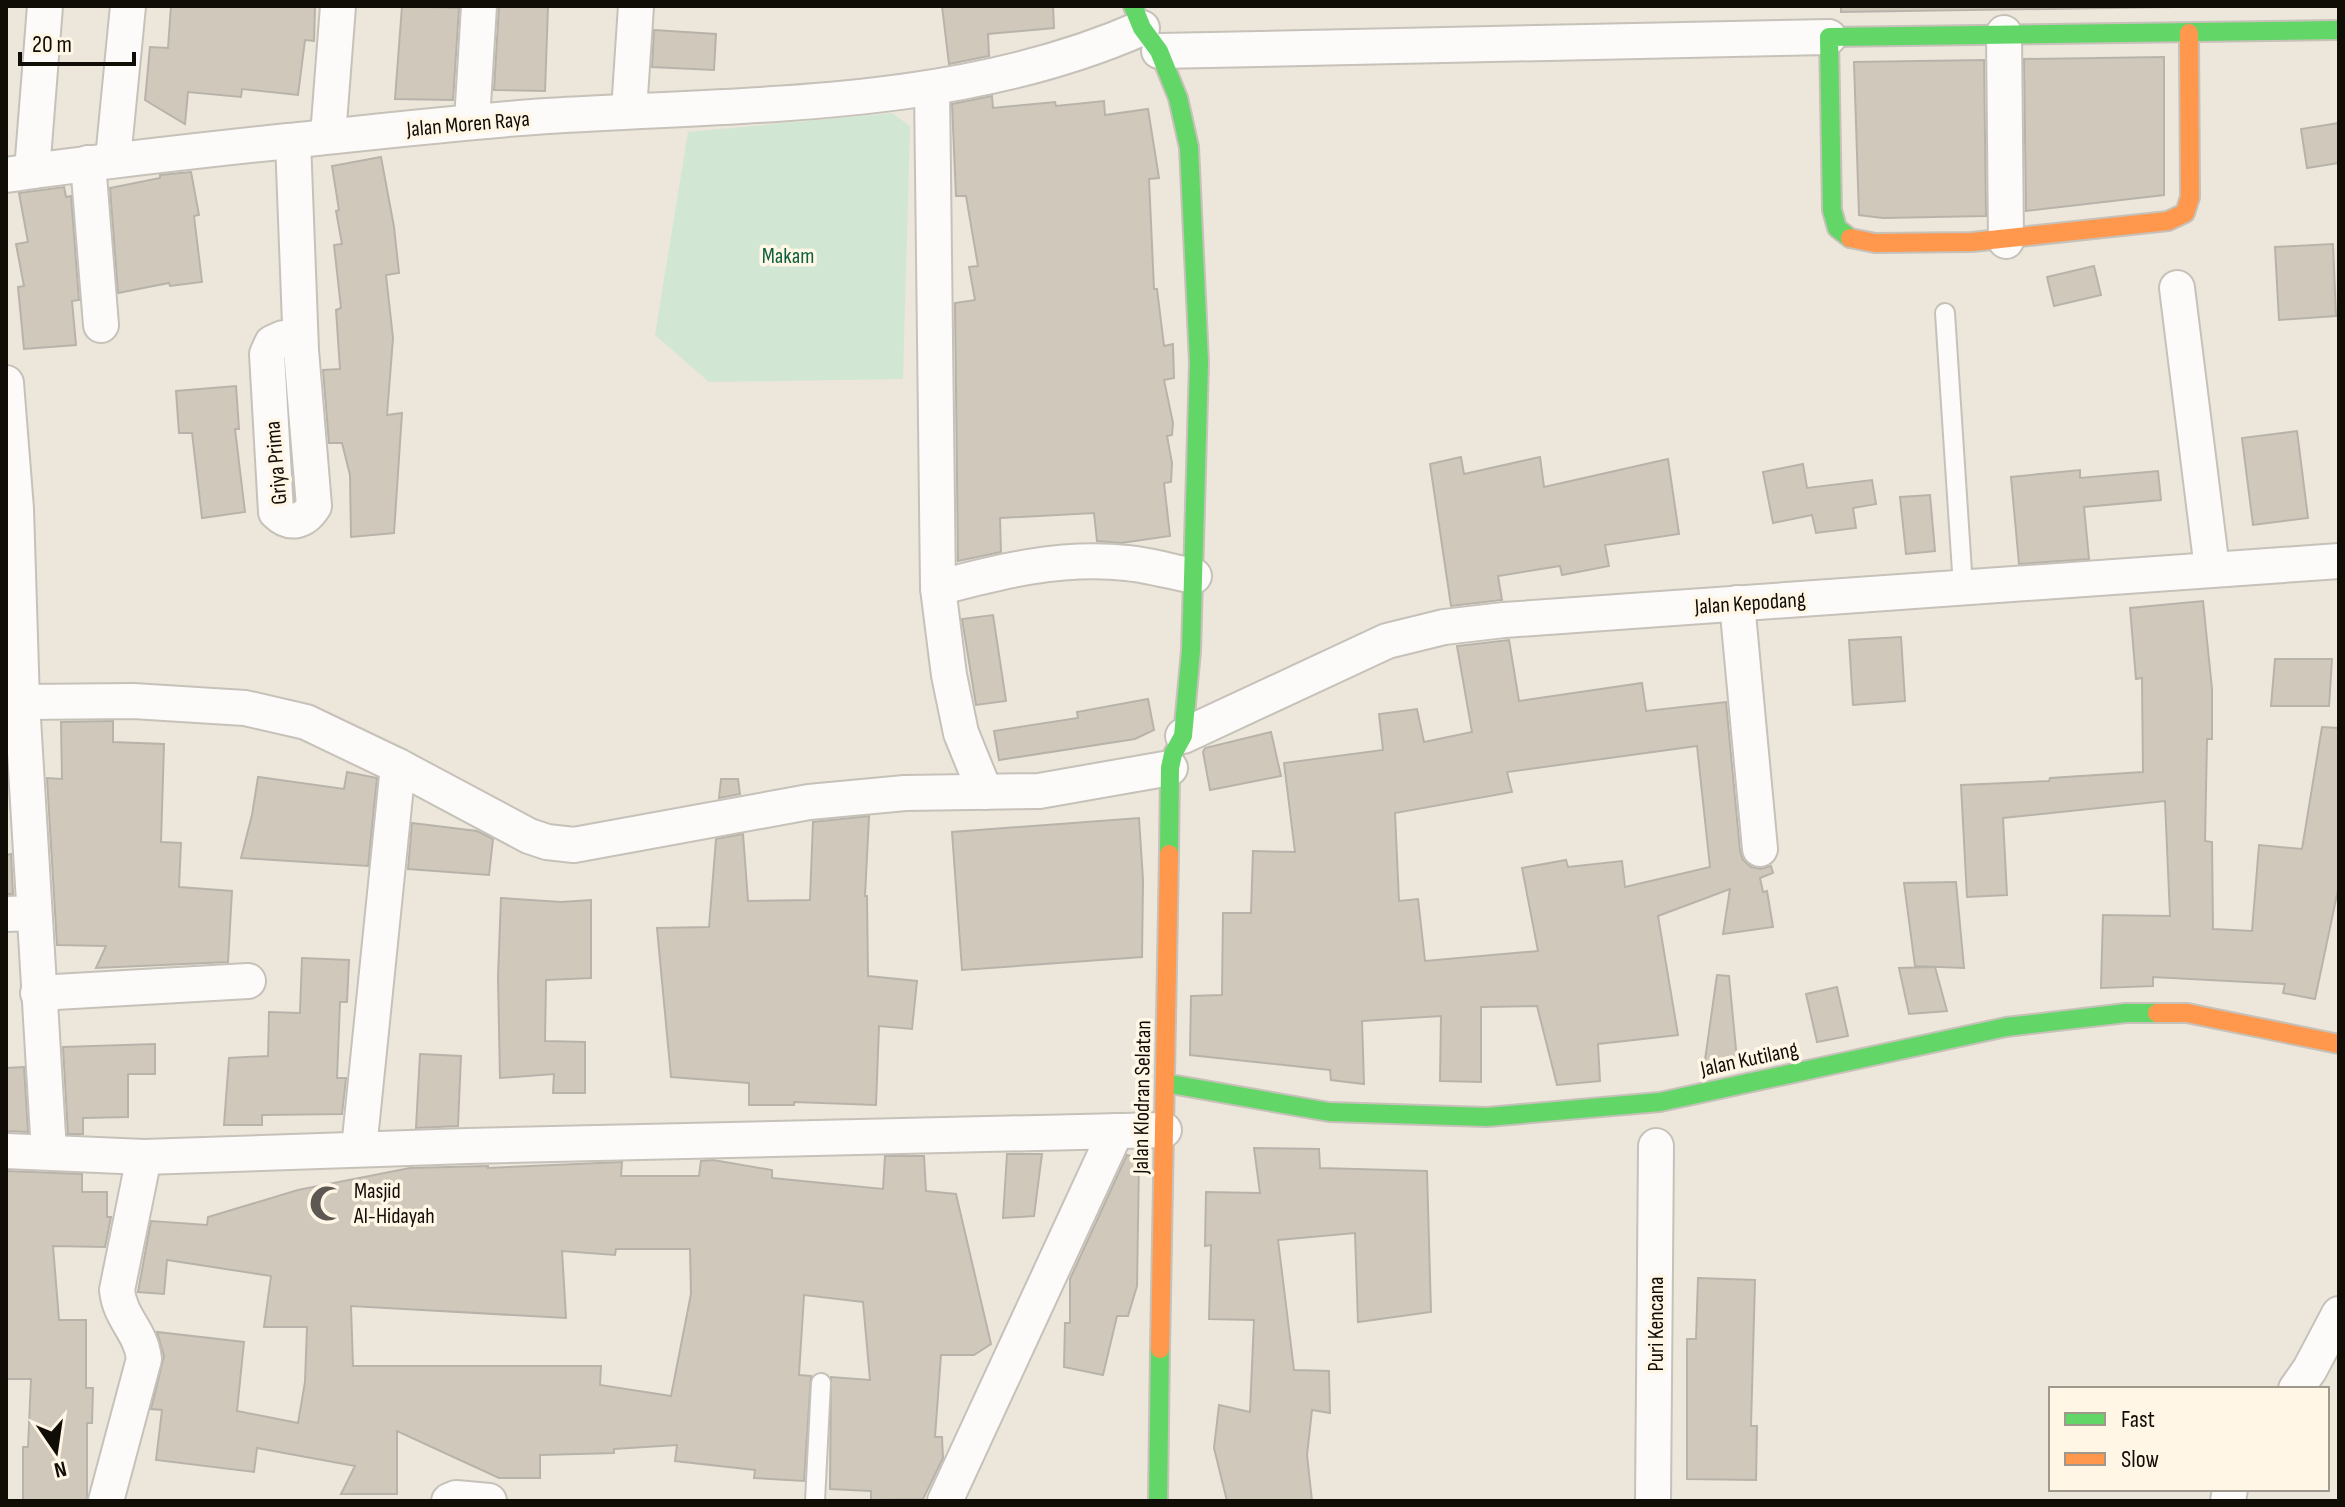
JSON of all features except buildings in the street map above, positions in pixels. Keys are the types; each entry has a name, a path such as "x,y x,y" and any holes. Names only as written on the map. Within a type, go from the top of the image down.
{"street":[{"path":"19,173 45,6"},
{"path":"101,325 100,161 128,6"},
{"path":"328,136 338,6"},
{"path":"472,121 479,6"},
{"path":"629,111 636,6"},
{"path":"938,588 1000,571 1065,562 1127,563 1194,576 1199,362 1189,147 1178,98 1145,28 1829,37 2339,30"},
{"name":"Jalan Moren Raya","path":"19,173 100,161 472,121 775,103 932,89 1054,60 1145,28"},
{"path":"2004,33 2006,241"},
{"path":"1829,37 1832,210 1835,224 1842,235 1867,243 1940,244 2006,241 2168,221 2185,213 2190,197 2189,33"},
{"path":"932,89 938,588 949,675 961,733 981,782"},
{"path":"293,141 301,350"},
{"path":"2177,288 2212,569"},
{"path":"6,383 16,509 22,702 16,777 20,913 38,993 49,1152"},
{"name":"Jalan Kepodang","path":"1183,736 1387,641 1444,627 1504,620 2339,561"},
{"name":"Jalan Klodran Selatan","path":"1158,1501 1170,768 1173,754 1183,736 1194,576"},
{"path":"1737,603 1760,849"},
{"path":"22,702 133,701 245,708 306,722 398,766 529,836 574,845 809,802 981,782 1039,791 1170,768"},
{"path":"359,1149 398,766"},
{"path":"38,993 248,981"},
{"name":"Jalan Kutilang","path":"1165,1083 1329,1112 1487,1117 1660,1102 2006,1027 2126,1013 2187,1013 2339,1044"},
{"path":"6,1151 144,1157 1164,1130"},
{"path":"945,1501 1116,1131"},
{"name":"Puri Kencana","path":"1653,1501 1656,1146"},
{"path":"106,1501 144,1359 142,1342 119,1307 117,1290 144,1157"},
{"path":"2297,1387 2339,1314"},
{"path":"449,1501 456,1498 489,1501"}],"lane":[{"path":"1945,313 1963,587"},
{"path":"815,1501 821,1383"}],"green space":[{"name":"Makam","path":"892,113 910,126 903,379 709,382 655,335 688,132"}],"traffic: fast":[{"path":"1133,6 1142,28 1159,51 1178,98 1189,147 1199,362 1191,651 1183,736 1173,754 1170,768 1169,854"},
{"path":"1850,238 1837,228 1832,210 1829,37 2339,30"},
{"path":"1165,1083 1329,1112 1487,1117 1660,1102 2006,1027 2126,1013 2157,1013"},
{"path":"1158,1501 1160,1349"}],"traffic: slow":[{"path":"1850,238 1875,243 1972,242 2168,221 2185,213 2190,197 2189,33"},
{"path":"1160,1349 1169,854"},
{"path":"2157,1013 2187,1013 2339,1044"}],"place":[{"name":"Masjid Al-Hidayah","path":"328,1203"}]}
